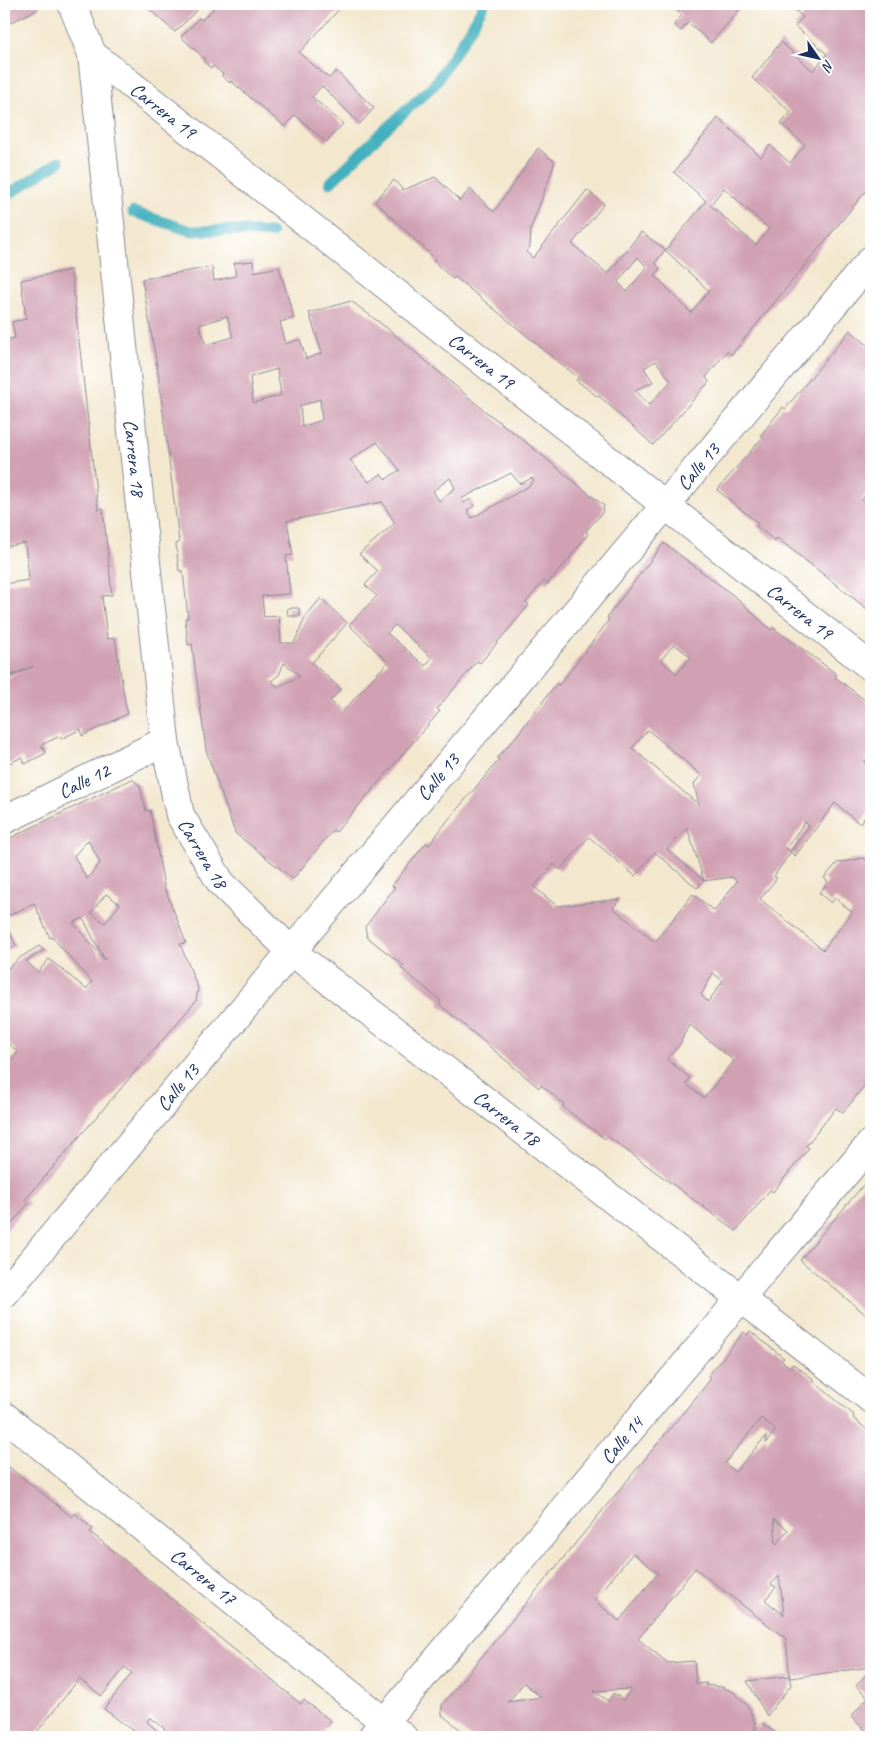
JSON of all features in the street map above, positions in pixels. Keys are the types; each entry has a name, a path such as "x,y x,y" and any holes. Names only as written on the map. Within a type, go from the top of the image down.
{"street":[{"name":"Carrera 18","path":"72,4 92,54 165,741 180,815 221,883 292,951 871,1399"},
{"name":"Carrera 19","path":"92,54 871,668"},
{"name":"Calle 13","path":"4,1294 871,260"},
{"name":"Calle 12","path":"4,820 165,741"},
{"name":"Calle 14","path":"386,1732 871,1143"},
{"name":"Carrera 17","path":"4,1416 386,1732"}],"building":[{"path":"4,4 37,4 38,9 4,26"},
{"path":"143,4 203,4 175,32"},
{"path":"218,4 344,4 299,53 329,78 336,71 374,108 360,124 322,86 312,97 343,124 326,142 295,115 285,127 231,81 230,83 213,66 211,68 203,61 205,59 181,37 199,18 202,20"},
{"path":"676,4 744,4 711,43 688,22 681,31 674,25 682,15 672,7"},
{"path":"788,4 871,4 871,185 731,355 727,351 706,377 709,382 653,445 599,396 576,380 579,378 455,277 453,279 375,201 394,180 403,190 435,177 460,201 470,189 494,212 538,148 555,162 531,228 530,247 526,252 533,258 587,190 604,204 572,244 608,274 641,232 666,250 706,201 674,172 718,118 761,157 770,145 790,163 805,145 781,124 791,112 752,78 781,42 813,71 827,54 795,26 803,17","holes":["724,188 769,229 756,245 710,205","665,250 709,291 691,313 655,275 660,269 655,263","638,257 647,267 627,292 618,282","656,361 671,381 649,405 635,390 653,382 644,368"]},
{"path":"253,261 254,272 279,267 294,318 280,322 286,344 300,339 306,359 322,353 309,313 351,301 388,329 485,411 604,506 602,513 586,531 588,534 569,559 547,584 544,581 526,602 529,605 480,663 477,661 437,709 440,711 336,832 333,830 293,879 235,833 206,750 192,644 188,645 185,618 188,618 183,571 179,571 176,544 179,543 158,372 142,279 212,267 214,281 236,276 234,263","holes":["227,316 233,337 206,345 199,325","277,369 281,395 253,403 250,377","320,399 322,420 302,427 300,406","377,442 400,470 386,479 381,474 369,482 350,460","511,473 520,484 532,478 534,480 529,486 472,518 467,510 475,506 470,499 464,503 461,499","450,478 455,488 439,501 433,491","382,502 395,523 359,554 378,571 365,585 377,596 349,625 388,662 343,711 330,701 341,689 312,663 347,623 321,598 306,616 294,643 281,643 279,616 264,617 262,596 290,594 286,556 293,555 287,521","395,625 432,658 425,666 387,633","284,663 300,676 278,687 271,681 279,675"]},
{"path":"71,270 98,510 103,508 112,595 102,596 107,639 115,638 127,714 82,736 81,729 61,739 60,736 41,745 46,753 25,764 22,757 4,766 4,680 34,666 4,678 4,584 29,580 25,543 4,547 4,340 15,338 12,322 26,319 21,280"},
{"path":"850,330 871,348 871,486 862,500 871,507 871,515 865,523 871,527 871,612 777,538 775,541 756,526 758,523 717,490 763,437 761,435 783,407 785,409"},
{"path":"664,543 738,599 771,630 773,627 830,669 837,675 835,677 871,705 871,753 864,762 871,767 871,809 860,824 835,803 795,856 791,853 774,876 777,878 760,899 823,950 852,912 835,898 831,903 819,893 828,882 824,878 837,863 864,858 871,865 871,1077 843,1113 836,1108 806,1146 809,1148 773,1192 770,1190 736,1231 607,1136 605,1139 562,1106 564,1104 541,1085 539,1088 439,1004 441,1001 401,968 404,966 367,937 365,927 395,887 392,886 426,843 429,845 499,760 497,758 515,738 556,684 559,685 606,624 609,619 607,617","holes":["674,644 691,657 677,674 661,660","648,730 701,775 694,784 699,805 632,748","805,822 809,826 790,851 786,848","687,827 704,881 667,849","589,837 635,876 655,852 697,888 704,881 732,877 737,881 714,911 693,894 655,942 613,908 621,899 557,906 534,887 554,864 560,870","713,973 723,981 708,1002 701,995","689,1024 734,1061 704,1098 686,1084 690,1078 667,1059 680,1044"]},
{"path":"287,608 299,608 300,616 288,616"},
{"path":"132,779 140,786 146,811 150,810 165,891 186,943 180,944 198,988 196,1001 25,1200 29,1203 4,1233 4,1069 18,1052 4,1039 4,972 21,957 39,946 44,950 26,961 38,972 49,959 86,989 92,982 52,937 50,938 34,903 4,918 4,841","holes":["88,840 100,863 87,879 74,856","106,894 120,904 105,923 91,913","83,918 105,960 73,923"]},
{"path":"4,919 16,946 4,952"},
{"path":"871,1176 871,1319 800,1260"},
{"path":"750,1331 784,1358 781,1361 790,1367 793,1364 815,1380 813,1381 854,1415 853,1418 871,1433 871,1667 790,1678 786,1639 695,1568 638,1639 668,1663 694,1661 696,1684 707,1683 705,1685 722,1687 735,1693 750,1710 755,1725 755,1732 762,1723 781,1737 470,1737 442,1715 442,1705 706,1385 711,1378 708,1376 744,1332 747,1335","holes":["761,1418 776,1430 766,1443 766,1436 735,1472 725,1463","774,1519 788,1530 776,1545 775,1534","633,1553 658,1573 619,1621 594,1600","779,1576 784,1615 765,1600 776,1587 771,1584","524,1683 541,1697 508,1702","631,1689 623,1700 614,1693 608,1701 594,1691"]},
{"path":"4,1463 72,1517 75,1513 93,1529 90,1532 301,1704 304,1700 331,1721 317,1737 124,1737 137,1734 104,1709 132,1673 125,1667 102,1696 79,1679 33,1737 4,1737 4,1728 9,1719 4,1715 4,1559 7,1555 4,1552","holes":["150,1717 167,1731 160,1733 147,1722"]},
{"path":"871,1668 871,1735 851,1717 868,1697 856,1686"},
{"path":"789,1676 791,1685 767,1716 747,1681"}],"waterway":[{"path":"330,183 434,85 471,28 484,4"},
{"path":"4,197 59,162"},
{"path":"133,212 191,231 227,230 272,233"}]}
